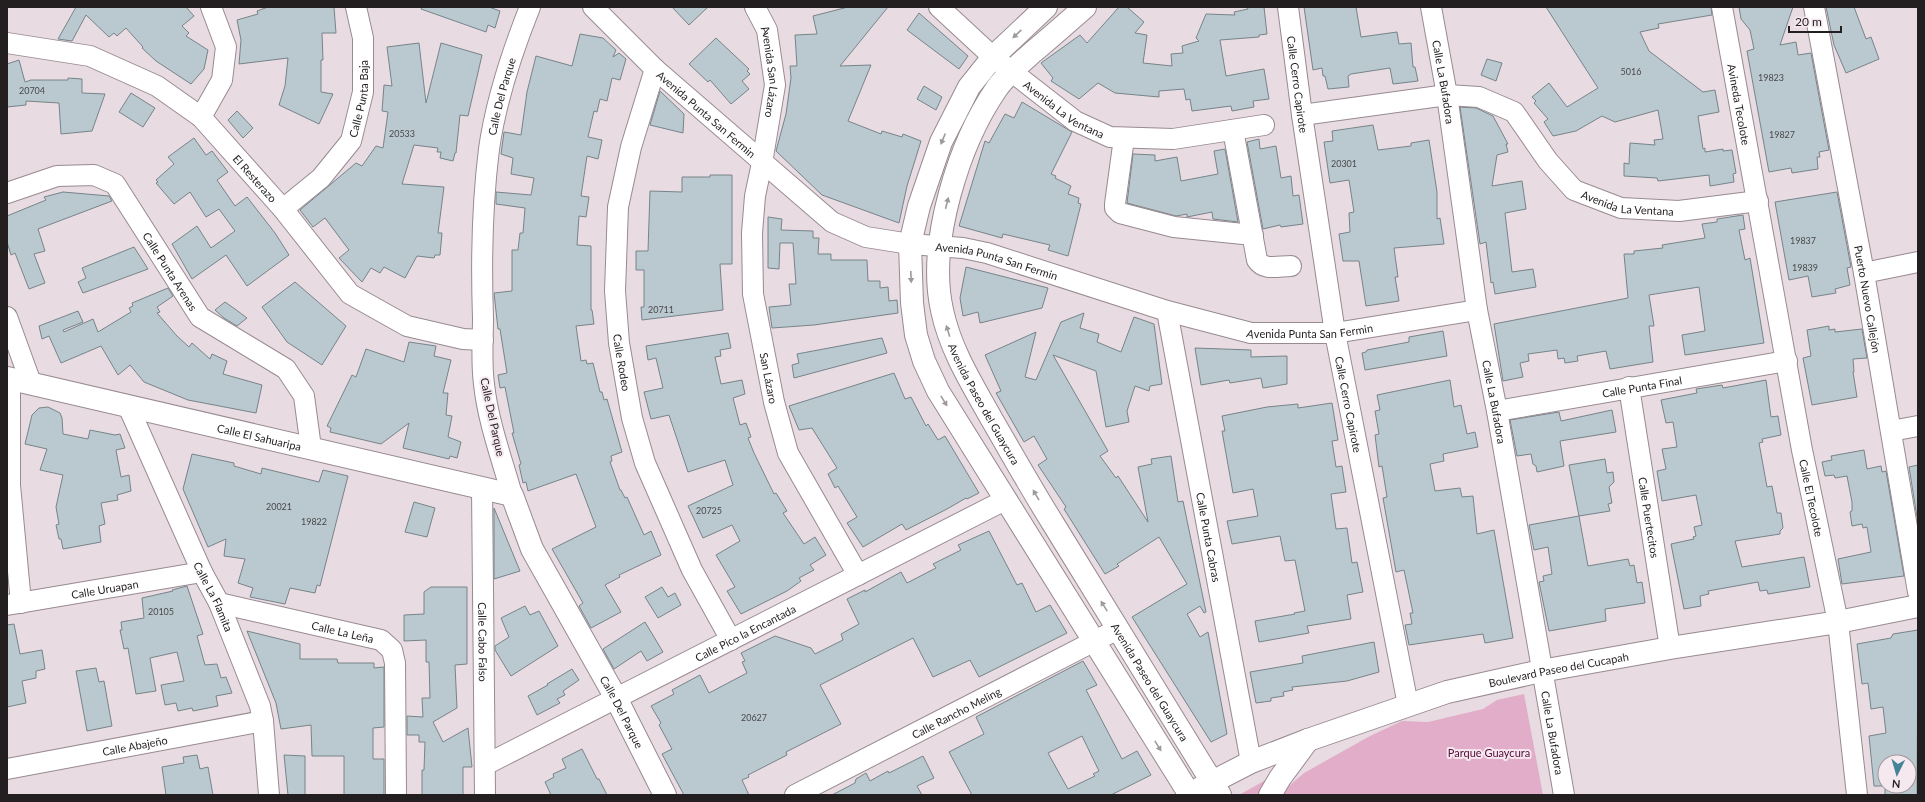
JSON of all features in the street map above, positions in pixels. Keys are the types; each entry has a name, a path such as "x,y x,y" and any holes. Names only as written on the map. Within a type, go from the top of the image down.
{"main road":[{"path":"1046,7 993,57 969,87 948,128 919,206 910,244 912,303 916,335 924,361 938,391 1188,795"},
{"name":"Avenida Paseo del Guaycura","path":"1085,7 1013,71 998,87 970,136 946,204 940,246 938,276 941,309 950,339 963,368 1044,509 1216,788"},
{"name":"Calle El Sahuaripa","path":"16,380 512,495"},
{"name":"Calle Del Parque","path":"512,495 532,549 616,698 665,795"},
{"name":"Boulevard Paseo del Cucapah","path":"1188,795 1216,788 1252,762 1308,740 1447,692 1541,671 1670,648 1838,622 1918,606"},
{"path":"1270,795 1280,778 1308,740"}],"street":[{"path":"200,117 222,80 226,47 211,7"},
{"name":"Calle Punta Baja","path":"283,209 321,178 351,141 363,92 363,38 356,7"},
{"name":"Calle Del Parque","path":"512,495 495,437 484,384 482,263 484,200 489,147 501,92 519,35 530,7"},
{"name":"Avenida Punta San Fermin","path":"593,7 655,69 832,222 866,237 910,244 963,248 987,253 1167,311 1251,333 1335,333 1477,310"},
{"name":"Avenida San Lázaro","path":"755,7 767,30 775,85 762,163"},
{"name":"Avenida La Ventana","path":"939,7 993,57 1013,71 1075,121 1110,136 1124,138 1173,139 1264,125"},
{"name":"Calle Cerro Capirote","path":"1288,7 1302,115 1335,333 1408,705"},
{"name":"Calle La Bufadora","path":"1431,7 1446,95 1477,310 1497,411 1541,671 1564,795"},
{"name":"Avineda Tecolote","path":"1722,7 1758,201"},
{"name":"Puerto Nuevo Callejón","path":"1814,7 1864,273 1918,592"},
{"name":"El Resterazo","path":"7,43 90,56 157,86 200,117 283,209 350,294 407,326 463,339 483,340"},
{"name":"Calle Rodeo","path":"655,69 630,147 618,207 615,291 619,343 632,418 645,464 692,570 731,640"},
{"name":"Avenida La Ventana","path":"1302,115 1446,95 1479,97 1514,112 1548,161 1574,190 1621,208 1679,211 1758,201"},
{"path":"1233,130 1257,260 1260,265 1265,267 1291,266"},
{"path":"1124,138 1115,204 1115,208 1120,213 1174,227 1253,235"},
{"name":"San Lázaro","path":"762,163 755,196 752,233 753,294 774,402 788,453 858,575"},
{"name":"Calle Punta Arenas","path":"7,194 57,176 94,175 115,184 200,317 286,369 304,396 311,448"},
{"name":"Calle El Tecolote","path":"1758,201 1802,450 1838,622 1857,795"},
{"path":"1864,273 1918,262"},
{"name":"Calle Punta Cabras","path":"1167,311 1252,762"},
{"path":"7,317 16,380 10,484 14,604"},
{"name":"Calle Punta Final","path":"1497,411 1629,387 1787,361"},
{"name":"Calle Puertecitos","path":"1629,387 1670,648"},
{"name":"Calle La Flamita","path":"128,406 202,572 219,603 260,706 263,721 269,795"},
{"path":"1891,431 1918,426"},
{"name":"Calle Cabo Falso","path":"482,488 485,795"},
{"name":"Calle Pico la Encantada","path":"484,765 1006,500"},
{"name":"Calle Uruapan","path":"14,604 202,572"},
{"name":"Calle La Leña","path":"219,603 381,640 392,650 395,663 396,795"},
{"name":"Calle Rancho Meling","path":"794,795 1118,628"},
{"name":"Calle Abajeño","path":"7,768 263,721"}],"green space":[{"name":"Parque Guaycura","path":"1524,694 1543,795 1283,795 1289,786 1304,773 1370,736 1402,721 1428,722 1483,709 1497,700"},
{"path":"1271,777 1260,795 1239,795"}],"building":[{"path":"76,7 186,7 194,16 182,26 189,33 186,36 208,50 204,69 191,84 156,61 142,48 143,47 126,28 117,36 114,33 109,37 86,15 72,41 58,39"},
{"path":"268,7 334,7 336,33 322,33 323,60 321,60 321,92 333,94 319,124 279,105 285,86 288,58 239,64 241,40 237,20 258,14 257,11"},
{"path":"422,7 489,7 500,11 495,28 488,25 486,32 421,9"},
{"path":"672,7 708,7 689,25"},
{"path":"848,7 888,7 840,66 871,65 848,121 881,134 882,131 902,137 903,134 921,141 907,186 899,223 822,195 776,151 786,114 791,78 790,66 797,66 795,35 817,34 813,16"},
{"path":"1119,7 1127,7 1144,22 1135,33 1147,35 1143,63 1172,66 1171,54 1183,53 1182,46 1199,41 1196,38 1206,14 1235,15 1234,12 1248,9 1247,7 1264,7 1267,34 1259,35 1259,37 1220,40 1226,76 1264,69 1269,99 1253,101 1254,107 1232,111 1231,106 1192,111 1190,99 1186,100 1184,89 1159,91 1159,97 1115,93 1098,83 1079,99 1051,81 1053,78 1041,63 1080,35 1087,43"},
{"path":"1304,7 1356,7 1361,37 1397,32 1399,44 1411,43 1413,67 1415,67 1418,81 1393,84 1390,68 1351,74 1348,76 1349,87 1328,89 1325,76 1323,76 1322,68 1313,70"},
{"path":"1546,7 1711,7 1712,15 1658,24 1659,28 1640,32 1649,51 1703,92 1715,90 1719,112 1698,116 1703,149 1705,148 1705,152 1723,149 1723,151 1732,150 1736,173 1733,174 1734,182 1710,186 1709,175 1658,181 1657,178 1624,176 1624,163 1629,164 1630,143 1655,145 1654,140 1663,139 1658,110 1615,122 1602,116 1576,131 1553,136 1544,122 1548,119 1534,103 1536,101 1532,97 1549,83 1567,107 1598,88"},
{"path":"1739,7 1793,7 1780,45 1796,42 1798,55 1811,53 1829,150 1819,152 1820,157 1817,157 1818,169 1792,173 1791,168 1769,172 1747,51 1754,49 1750,30 1741,19"},
{"path":"1826,7 1854,7 1866,39 1871,37 1879,59 1846,73 1834,45"},
{"path":"919,13 968,56 959,69 907,30"},
{"path":"580,34 603,38 616,50 613,57 619,53 626,59 620,80 612,78 607,101 600,99 597,112 594,111 588,137 602,140 598,159 587,156 581,196 589,197 586,217 579,216 577,245 591,246 591,310 594,324 576,326 581,361 586,360 587,364 593,363 600,392 602,392 604,400 607,399 622,452 611,456 612,461 610,462 620,490 625,498 627,497 644,535 651,531 661,555 619,575 620,577 605,585 621,612 591,628 579,606 583,603 552,549 596,527 576,474 528,491 526,482 523,483 519,465 521,464 512,433 514,433 505,387 500,388 498,375 507,373 500,329 498,329 494,293 512,291 512,250 518,250 520,233 523,233 525,208 496,204 496,192 531,195 534,178 511,174 513,158 501,154 504,132 521,135 527,92 536,56 572,66"},
{"path":"716,38 749,69 747,71 750,74 742,81 749,89 731,104 710,80 708,82 689,64"},
{"path":"419,43 426,103 441,43 482,55 468,116 460,115 456,153 453,161 440,158 441,152 437,152 438,148 414,145 402,184 444,187 438,233 442,233 440,255 435,255 434,258 417,256 405,278 384,267 380,273 371,268 362,282 339,258 349,250 325,218 313,227 300,210 356,163 362,166 376,146 383,148 388,112 382,111 384,85 392,86 387,47"},
{"path":"1487,59 1502,63 1496,81 1481,75"},
{"path":"19,60 25,82 31,80 68,80 68,78 82,79 82,93 105,94 92,131 61,134 59,103 26,101 26,105 7,107 7,64"},
{"path":"924,86 942,97 936,110 917,99"},
{"path":"660,91 684,114 683,133 650,125"},
{"path":"131,93 155,108 143,127 119,112"},
{"path":"1022,102 1072,132 1051,174 1056,176 1055,178 1071,186 1068,194 1079,198 1078,203 1081,204 1068,256 1048,250 1050,245 1003,234 1002,238 959,226 985,141 989,143 1005,114 1014,118"},
{"path":"1460,107 1476,108 1493,116 1508,144 1506,144 1508,152 1497,155 1492,186 1522,181 1526,209 1505,213 1512,272 1533,269 1536,287 1495,294 1493,282 1491,283 1486,242 1480,244"},
{"path":"237,111 253,128 243,138 228,120"},
{"path":"1373,125 1378,150 1411,146 1411,143 1429,140 1437,192 1437,219 1440,218 1444,244 1394,248 1398,277 1395,277 1399,301 1366,306 1359,261 1343,261 1339,234 1350,232 1349,213 1354,212 1349,180 1330,183 1324,142 1333,141 1332,131"},
{"path":"194,138 206,155 212,151 228,172 217,180 235,206 247,197 275,233 289,255 247,286 226,255 192,279 172,244 197,226 211,248 235,231 219,209 206,217 190,192 174,204 156,183 158,182 156,180 174,164 168,157"},
{"path":"1259,139 1260,149 1276,146 1281,178 1291,176 1293,196 1299,195 1303,224 1281,227 1280,225 1263,229 1247,142"},
{"path":"1225,149 1238,222 1213,219 1212,212 1187,217 1187,214 1176,216 1127,203 1133,154 1155,155 1155,161 1177,157 1181,181 1218,174 1214,151"},
{"path":"710,175 732,175 732,264 720,264 723,310 642,320 641,307 644,307 644,270 636,270 636,251 648,251 650,191 682,192 682,177 710,177"},
{"path":"63,192 109,196 112,201 38,229 45,251 34,254 45,283 29,289 15,253 11,255 7,242 7,216 46,200 44,197"},
{"path":"1837,192 1851,267 1847,268 1850,285 1835,289 1836,293 1812,297 1808,276 1789,280 1775,202"},
{"path":"1743,215 1745,229 1739,230 1745,260 1750,258 1764,343 1685,355 1682,335 1705,331 1699,287 1649,295 1654,326 1649,326 1653,362 1610,369 1606,351 1577,356 1578,361 1565,363 1564,358 1558,359 1557,350 1528,354 1529,361 1520,363 1523,377 1503,381 1494,324 1628,298 1624,254 1634,254 1634,251 1663,248 1662,245 1705,238 1702,224 1717,222 1717,219"},
{"path":"768,217 782,219 781,230 813,231 813,238 819,238 818,254 831,254 831,260 867,260 868,281 880,281 880,288 888,287 889,301 897,300 898,313 814,325 772,328 769,307 791,305 789,284 796,284 793,243 780,243 779,269 768,268"},
{"path":"134,247 148,269 83,293 78,282 86,278 82,268"},
{"path":"966,267 1048,288 1042,308 980,323 978,312 963,316 960,298"},
{"path":"295,282 346,326 322,365 287,342 262,307"},
{"path":"168,288 173,296 157,307 160,312 157,313 189,347 192,343 210,359 212,354 227,361 223,374 262,385 256,413 188,400 144,382 130,365 118,375 101,346 61,363 49,336 42,339 39,326 78,311 83,322 63,330 64,332 93,319 98,332 131,312 129,308 133,306 132,303"},
{"path":"225,302 247,318 237,326 224,318 215,310"},
{"path":"1084,313 1080,328 1099,334 1097,342 1121,352 1134,317 1154,324 1162,384 1150,386 1149,391 1135,386 1127,411 1129,422 1106,427 1096,371 1053,355 1108,451 1100,456 1116,478 1118,476 1148,522 1138,467 1152,464 1151,459 1171,456 1178,502 1183,501 1206,612 1204,613 1200,606 1187,614 1200,637 1208,632 1227,734 1211,742 1132,617 1187,584 1159,537 1117,564 1119,566 1105,574 1064,509 1066,507 1038,465 1047,459 1034,436 1024,442 996,393 1001,391 985,355 1036,332 1025,377 1036,380 1061,322"},
{"path":"1829,326 1829,330 1835,329 1835,332 1862,329 1867,358 1853,359 1853,372 1857,397 1812,405 1803,358 1811,356 1807,330"},
{"path":"1443,331 1447,356 1365,370 1362,353 1366,352 1367,350 1409,342 1409,337"},
{"path":"728,333 731,348 720,350 721,356 715,357 721,384 742,380 745,394 733,398 740,425 746,423 751,437 748,438 754,453 774,494 776,493 787,511 783,513 804,544 815,537 826,555 810,565 814,570 799,578 801,581 787,591 741,614 727,591 735,587 716,555 740,541 732,525 703,538 688,506 733,485 725,460 688,472 669,415 651,419 644,392 663,388 656,358 648,360 646,346"},
{"path":"882,338 887,353 794,378 792,365 799,363 797,354"},
{"path":"409,342 436,346 434,356 451,360 443,393 448,393 446,415 452,416 448,437 461,442 457,458 450,456 449,459 403,448 409,423 381,444 330,432 331,428 327,426 352,375 356,377 366,349 404,362"},
{"path":"1195,348 1251,350 1251,357 1287,356 1287,384 1263,388 1261,378 1230,383 1229,380 1201,385"},
{"path":"894,373 905,399 911,397 926,426 928,424 938,440 945,436 979,493 967,499 966,498 906,530 902,524 863,547 847,523 857,517 838,486 835,488 828,474 837,468 812,428 799,430 789,406"},
{"path":"1450,380 1454,407 1461,405 1467,434 1475,432 1478,447 1443,454 1444,461 1430,464 1435,491 1460,488 1462,497 1473,496 1477,534 1494,530 1513,638 1485,643 1483,634 1409,645 1405,625 1412,624 1410,613 1413,613 1404,570 1396,572 1383,498 1387,497 1382,466 1379,467 1375,435 1379,434 1375,411 1380,410 1377,395"},
{"path":"1766,380 1771,417 1778,416 1781,435 1762,439 1763,442 1759,443 1767,487 1772,486 1777,513 1781,513 1783,528 1780,531 1780,534 1735,541 1742,567 1804,557 1810,587 1768,594 1767,590 1760,591 1758,582 1708,591 1709,594 1700,596 1701,606 1684,609 1671,544 1694,539 1693,537 1696,536 1694,527 1702,525 1696,495 1662,501 1657,471 1666,469 1662,449 1677,447 1673,422 1666,423 1661,400 1697,393 1696,389 1722,385 1723,388"},
{"path":"1332,403 1338,440 1332,441 1336,467 1342,466 1346,492 1331,494 1336,529 1347,528 1352,563 1357,562 1363,592 1347,595 1351,619 1307,626 1309,633 1259,642 1255,621 1305,611 1295,560 1285,561 1280,536 1232,544 1227,521 1258,516 1253,489 1233,493 1222,431 1225,431 1222,416 1267,407 1298,404 1298,408"},
{"path":"48,407 60,413 62,418 63,434 88,439 90,430 115,435 120,434 125,448 116,450 121,477 129,475 131,491 117,495 118,500 101,503 105,524 99,526 101,542 63,549 61,539 59,539 56,525 59,524 56,507 63,475 40,470 47,449 25,444 32,415 39,408"},
{"path":"1612,410 1616,432 1560,441 1564,466 1537,472 1536,466 1533,464 1531,454 1517,456 1510,420 1559,412 1561,421"},
{"path":"1864,450 1867,469 1881,466 1882,472 1886,471 1904,576 1842,584 1838,559 1871,552 1867,527 1863,528 1862,524 1852,526 1850,512 1852,511 1852,502 1847,476 1835,478 1834,475 1825,476 1822,462 1832,460 1831,456"},
{"path":"192,454 234,463 234,466 261,474 262,468 319,482 323,470 348,476 320,586 317,585 315,593 290,588 285,604 250,597 253,588 238,583 245,559 224,556 226,539 208,547 183,489"},
{"path":"1605,459 1607,473 1613,472 1614,482 1609,487 1612,503 1608,504 1610,511 1579,516 1569,465"},
{"path":"1918,465 1918,523 1909,467"},
{"path":"414,502 435,508 427,537 405,532"},
{"path":"494,508 520,571 494,579"},
{"path":"1579,516 1588,566 1628,559 1630,566 1634,565 1637,583 1642,582 1645,603 1605,609 1606,621 1549,631 1539,582 1544,581 1543,576 1552,574 1548,547 1534,550 1529,525"},
{"path":"989,531 1017,585 1022,583 1036,612 1050,605 1067,633 979,677 970,660 933,677 913,638 820,685 841,724 786,752 787,755 748,775 749,777 742,780 749,795 684,795 662,754 672,749 659,725 661,723 651,706 674,694 672,690 700,675 709,693 747,673 742,662 745,661 741,653 775,636 811,648 815,654 843,640 841,634 859,624 847,599 865,590 865,592 901,572 907,583 936,568 933,564 961,550 958,545"},
{"path":"187,586 203,634 197,636 205,665 217,664 221,678 226,677 232,693 216,696 218,706 193,711 192,708 178,711 176,703 165,705 161,685 184,681 177,652 150,658 156,691 136,694 128,648 124,649 120,630 122,630 121,622 144,618 142,598 173,591 172,590"},
{"path":"431,587 467,587 467,664 455,665 457,708 433,722 443,742 468,728 472,767 463,767 463,795 422,795 422,770 424,770 425,742 419,742 419,735 407,735 407,716 423,717 422,698 430,698 429,662 426,662 426,640 404,641 404,615 424,614 424,592"},
{"path":"662,587 668,597 675,593 681,605 658,618 645,597"},
{"path":"525,606 530,615 539,611 558,646 511,676 495,650 495,646 509,637 501,618"},
{"path":"645,622 663,652 647,661 641,651 614,669 603,649"},
{"path":"14,624 20,654 42,650 45,669 36,671 36,678 22,681 26,703 7,707 7,625"},
{"path":"1918,630 1917,795 1885,794 1917,794 1917,754 1877,754 1877,786 1874,786 1869,736 1886,733 1883,707 1871,709 1868,683 1862,684 1857,644 1891,638 1893,634"},
{"path":"247,631 300,644 300,659 337,659 338,663 374,663 374,668 384,667 384,727 373,728 373,759 384,759 384,795 344,795 344,756 312,756 311,725 281,729 276,703"},
{"path":"1374,642 1379,672 1347,681 1292,687 1293,690 1283,692 1284,696 1271,698 1271,701 1256,703 1250,672 1303,663 1302,656"},
{"path":"1083,661 1097,685 1086,690 1122,759 1137,751 1151,775 1111,795 972,795 949,752 984,734 976,717","holes":["1082,736 1099,771 1093,774 1095,776 1068,789 1048,753"]},
{"path":"96,668 99,682 104,681 112,726 87,731 76,671"},
{"path":"572,669 579,680 563,691 565,695 557,699 560,703 537,715 528,696"},
{"path":"582,749 607,795 551,795 545,782 554,777 553,774 566,768 562,759"},
{"path":"197,755 200,769 208,767 213,795 166,795 162,767 184,763 183,757"},
{"path":"284,755 305,756 305,795 288,795"},
{"path":"923,756 934,778 917,786 922,795 832,795 855,783 856,779 866,773 870,781 888,771 889,773"}]}
